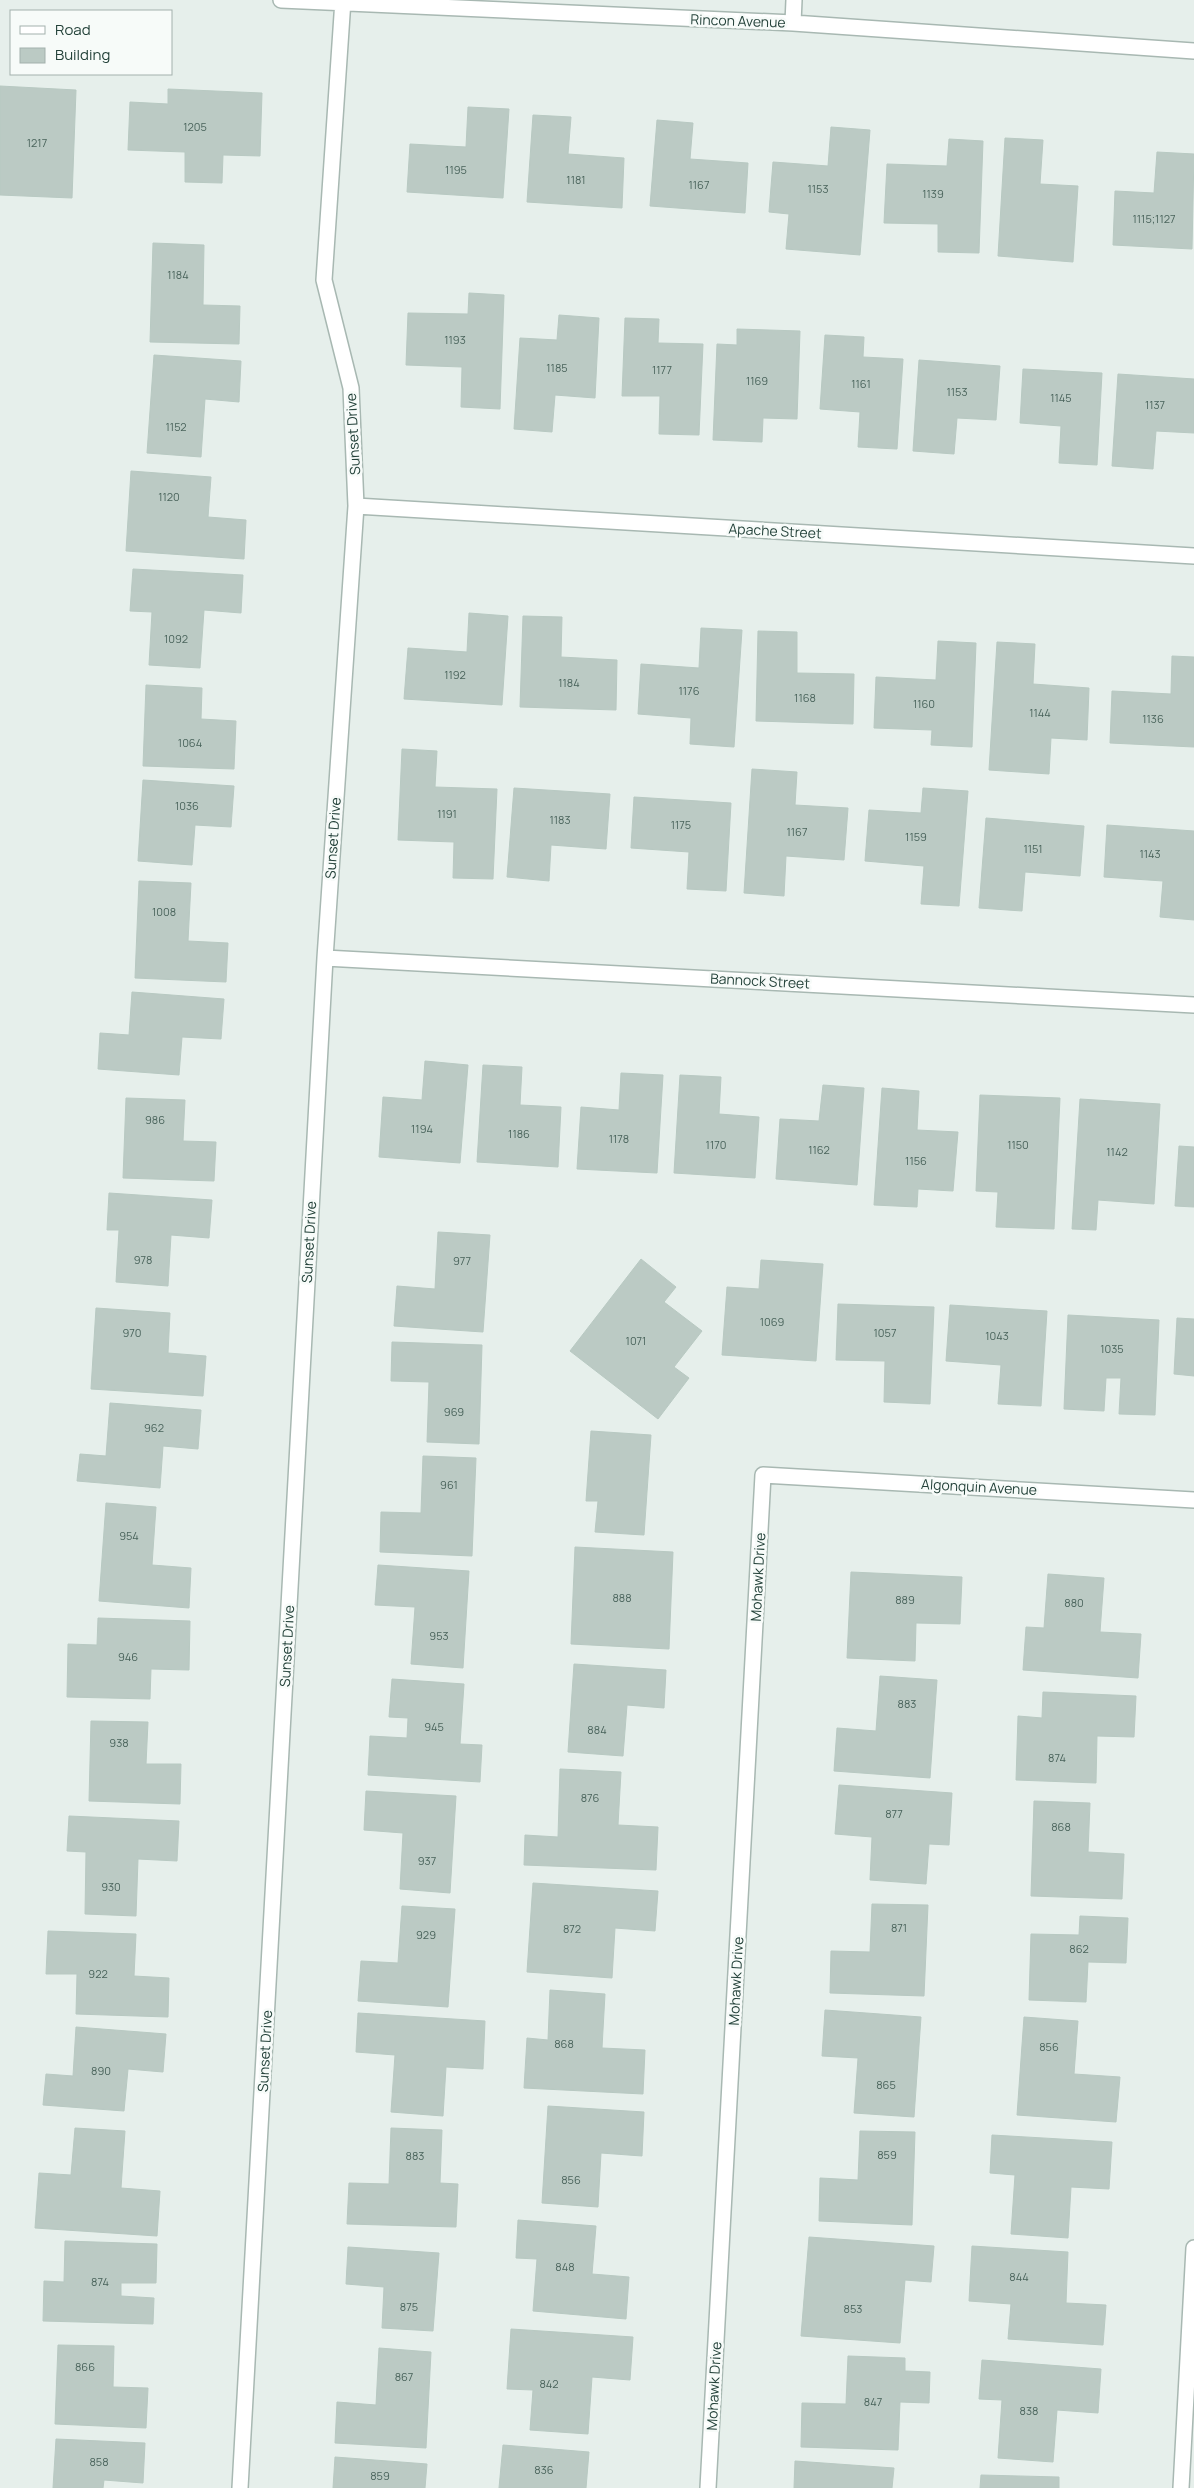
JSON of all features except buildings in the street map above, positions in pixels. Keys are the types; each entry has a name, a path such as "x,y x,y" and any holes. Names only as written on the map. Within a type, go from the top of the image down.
{"street":[{"name":"Rincon Avenue","path":"282,0 793,23 1194,51"},
{"path":"793,23 794,0"},
{"name":"Sunset Drive","path":"240,2488 325,958 356,506 351,388 324,280 343,2"},
{"name":"Apache Street","path":"356,506 1194,556"},
{"name":"Bannock Street","path":"325,958 1194,1005"},
{"name":"Algonquin Avenue","path":"763,1475 1194,1500"},
{"name":"Mohawk Drive","path":"708,2488 763,1475"},
{"path":"1181,2488 1194,2248"}]}
